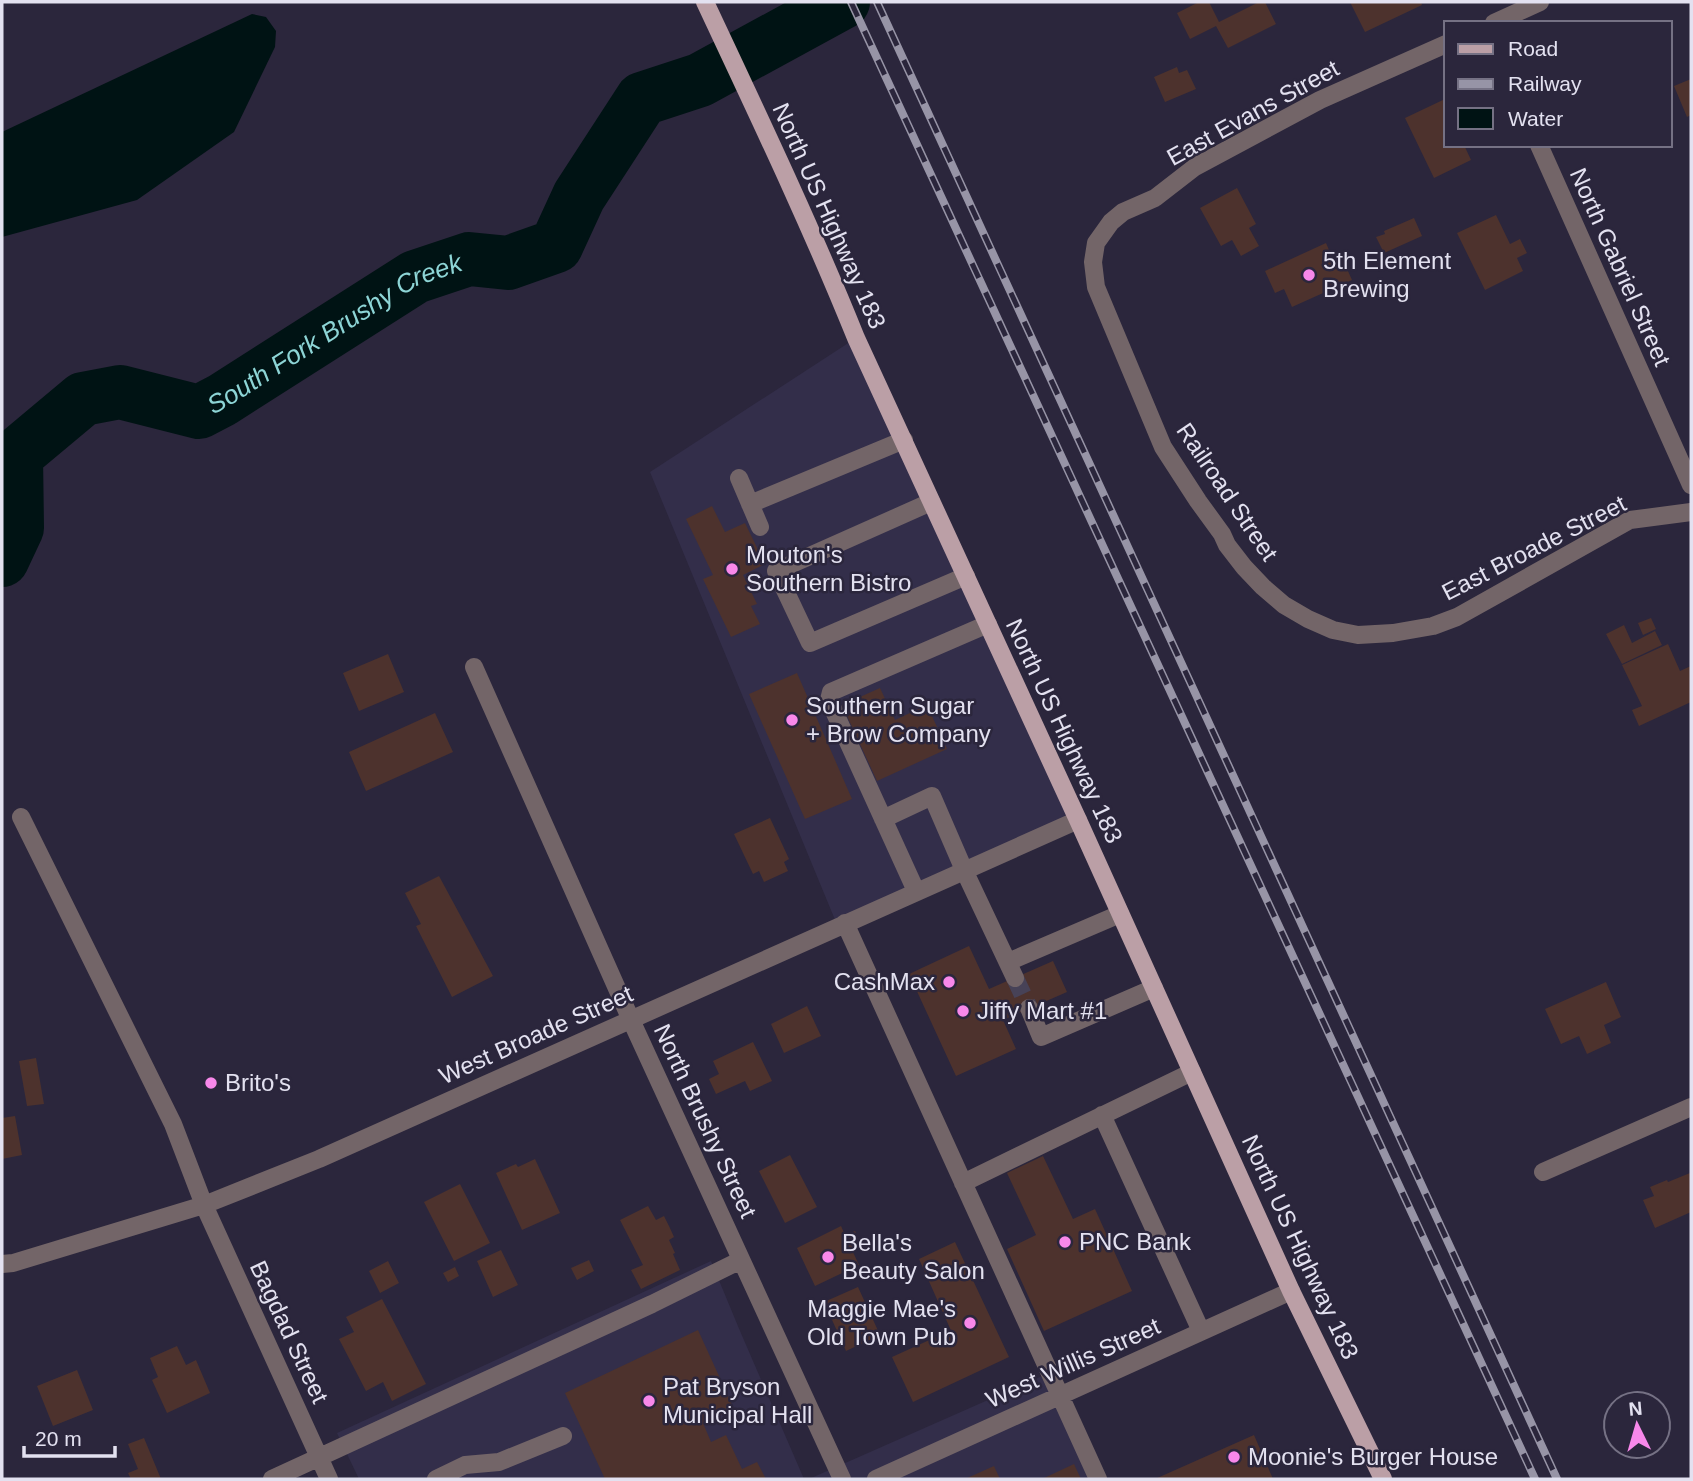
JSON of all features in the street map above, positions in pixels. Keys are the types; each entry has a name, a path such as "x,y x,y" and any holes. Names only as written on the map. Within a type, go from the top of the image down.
{"main road":[{"name":"North US Highway 183","path":"705,2 787,175 856,338 1291,1291 1383,1479"}],"street":[{"path":"1498,21 1540,2"},
{"name":"East Evans Street","path":"1096,243 1111,222 1123,212 1155,198 1195,167 1320,100 1444,45"},
{"name":"North Gabriel Street","path":"1540,147 1691,485"},
{"name":"Railroad Street","path":"1096,243 1093,262 1096,287 1163,447 1198,501 1244,567 1284,605 1333,630 1358,635"},
{"path":"751,504 904,440"},
{"path":"739,478 760,527"},
{"path":"932,502 776,570 810,643 966,576"},
{"name":"East Broade Street","path":"1358,635 1393,634 1433,626 1457,617 1630,520 1691,512"},
{"path":"916,891 829,700 831,692 988,625"},
{"name":"North Brushy Street","path":"474,667 631,1020 842,1479"},
{"path":"883,819 932,796 1011,970 1121,914"},
{"name":"Bagdad Street","path":"21,817 173,1124 204,1205 330,1479"},
{"name":"West Broade Street","path":"2,1265 204,1205 319,1159 1078,820"},
{"path":"845,923 1098,1479"},
{"path":"1029,1008 1041,1037 1154,989"},
{"path":"963,1182 1192,1072"},
{"path":"1543,1172 1691,1107"},
{"path":"1102,1115 1201,1331"},
{"path":"272,1479 652,1304 741,1260"},
{"name":"West Willis Street","path":"876,1479 1291,1291"},
{"path":"436,1479 465,1465 499,1462 563,1436"}],"shaded area":[{"path":"856,338 1078,820 838,927 650,472"},
{"path":"711,1261 804,1479 359,1479 337,1433"},
{"path":"1049,1373 1097,1479 809,1479"}],"water":[{"path":"252,14 266,17 276,31 275,47 234,132 137,200 2,237 2,132"}],"building":[{"path":"1199,2 1209,2 1219,22 1259,2 1265,2 1276,24 1228,48 1216,26 1190,39 1177,13"},
{"path":"1350,2 1421,2 1422,5 1365,32"},
{"path":"1177,67 1179,73 1187,70 1196,89 1165,102 1154,77"},
{"path":"1691,79 1691,115 1687,117 1674,86"},
{"path":"1444,99 1444,147 1465,147 1471,160 1434,178 1405,118"},
{"path":"1237,188 1256,224 1249,228 1259,246 1241,256 1232,240 1221,246 1200,208"},
{"path":"1496,215 1510,244 1520,239 1527,253 1517,258 1523,271 1485,290 1457,233"},
{"path":"1414,218 1422,236 1384,253 1376,237"},
{"path":"1326,243 1335,264 1343,260 1352,280 1292,307 1284,289 1275,293 1265,271"},
{"name":"Mouton's Southern Bistro","path":"712,506 725,532 745,523 765,564 743,575 757,604 751,606 760,624 731,637 703,579 713,575 686,519"},
{"path":"1651,618 1656,629 1643,635 1638,623"},
{"path":"1624,625 1632,643 1655,631 1662,645 1622,664 1606,634"},
{"path":"1668,644 1680,671 1691,666 1691,702 1639,726 1632,710 1642,706 1622,665"},
{"path":"388,654 404,692 359,711 343,673"},
{"path":"797,673 852,799 805,819 749,694"},
{"path":"880,688 895,720 927,705 947,749 877,781 842,705"},
{"path":"435,713 453,752 366,791 349,752"},
{"path":"770,818 789,859 784,862 788,871 764,882 759,871 753,874 734,834"},
{"path":"439,876 493,976 452,997 416,926 421,924 405,893"},
{"name":"Jiffy Mart #1","path":"969,946 989,989 1053,961 1067,992 1003,1020 1016,1049 956,1076 909,974"},
{"path":"1606,982 1621,1017 1604,1025 1611,1043 1587,1054 1579,1036 1561,1044 1545,1009"},
{"path":"807,1006 821,1036 784,1053 771,1024"},
{"path":"753,1042 772,1081 750,1091 745,1081 716,1094 709,1079 719,1074 713,1061"},
{"path":"36,1058 44,1104 27,1106 19,1061"},
{"path":"15,1116 22,1155 2,1159 2,1118"},
{"path":"790,1155 817,1207 785,1223 759,1171"},
{"name":"PNC Bank","path":"1043,1156 1073,1219 1095,1209 1132,1291 1044,1331 1007,1249 1036,1235 1007,1173"},
{"path":"535,1159 560,1213 522,1230 496,1173"},
{"path":"1690,1173 1691,1212 1655,1228 1643,1200 1654,1196 1650,1187"},
{"path":"460,1184 490,1243 454,1261 424,1202"},
{"path":"648,1206 656,1220 664,1216 669,1226 674,1237 669,1240 680,1270 641,1289 631,1270 643,1265 620,1220"},
{"name":"Bella's Beauty Salon","path":"841,1226 845,1235 855,1231 862,1246 852,1250 859,1265 815,1286 797,1248"},
{"name":"Maggie Mae's Old Town Pub","path":"955,1242 1009,1357 913,1402 892,1357 936,1337 938,1343 953,1335 919,1259"},
{"path":"501,1250 518,1285 493,1297 477,1261"},
{"path":"589,1260 594,1271 577,1280 571,1268"},
{"path":"388,1261 399,1283 380,1293 369,1271"},
{"path":"455,1267 459,1276 448,1282 443,1273"},
{"path":"858,1287 880,1335 846,1351 824,1302"},
{"path":"382,1299 426,1384 392,1401 383,1382 366,1391 339,1339 354,1332 346,1317"},
{"name":"Pat Bryson Municipal Hall","path":"698,1330 734,1409 703,1423 711,1442 726,1435 742,1469 757,1462 766,1479 605,1479 565,1393"},
{"path":"177,1346 186,1365 196,1360 210,1393 167,1413 152,1380 158,1377 150,1358"},
{"path":"77,1370 93,1410 53,1426 37,1386"},
{"name":"Moonie's Burger House","path":"1254,1435 1273,1479 1155,1479"},
{"path":"144,1438 161,1479 131,1479 128,1473 138,1469 128,1444"},
{"path":"1074,1464 1081,1479 1042,1479"},
{"path":"994,1466 1000,1479 965,1479"}],"waterway":[{"name":"South Fork Brushy Creek","path":"2,560 17,528 16,455 83,399 120,392 199,412 415,277 469,259 508,263 556,246 579,196 642,99 700,80 843,2"}],"tunnel":[{"path":"1015,978 1029,1008"}],"railway":[{"path":"851,2 1535,1479"},
{"path":"877,2 1557,1479"}],"place":[{"name":"5th Element Brewing","path":"1309,275"},
{"name":"Mouton's Southern Bistro","path":"732,569"},
{"name":"Southern Sugar + Brow Company","path":"792,720"},
{"name":"CashMax","path":"949,982"},
{"name":"Jiffy Mart #1","path":"963,1011"},
{"name":"Brito's","path":"211,1083"},
{"name":"PNC Bank","path":"1065,1242"},
{"name":"Bella's Beauty Salon","path":"828,1257"},
{"name":"Maggie Mae's Old Town Pub","path":"970,1323"},
{"name":"Pat Bryson Municipal Hall","path":"649,1401"},
{"name":"Moonie's Burger House","path":"1234,1457"}]}
